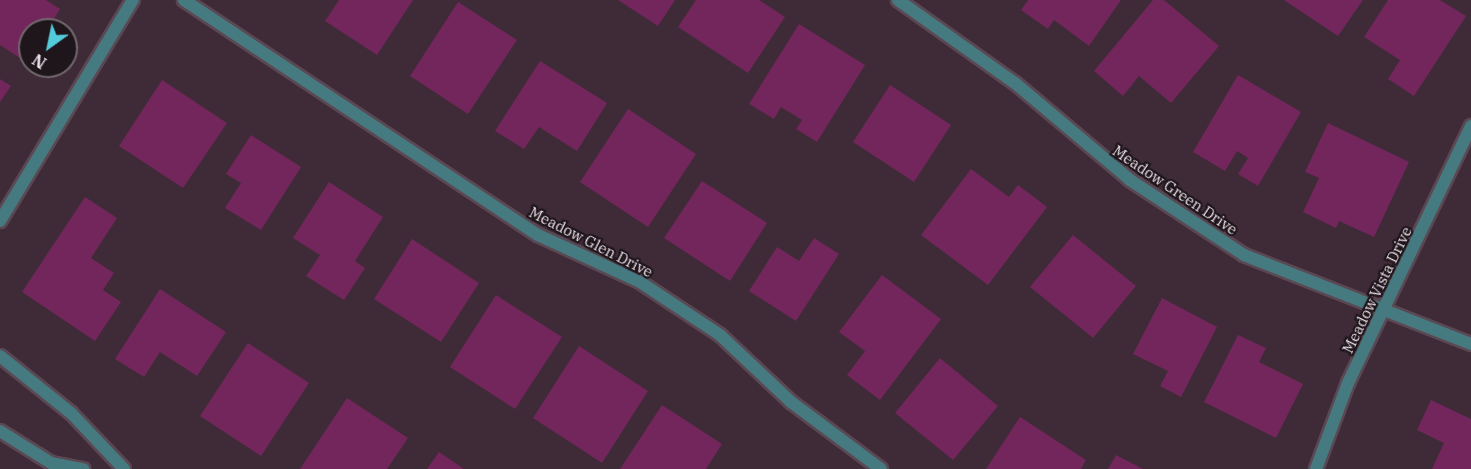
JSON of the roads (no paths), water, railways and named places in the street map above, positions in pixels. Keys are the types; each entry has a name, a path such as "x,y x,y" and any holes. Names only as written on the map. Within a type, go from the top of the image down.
{"street":[{"path":"0,221 133,0"},
{"name":"Meadow Glen Drive","path":"184,0 538,235 640,282 700,322 791,402 881,469"},
{"name":"Meadow Green Drive","path":"898,0 1015,83 1130,180 1244,255 1471,344"},
{"name":"Meadow Vista Drive","path":"1316,469 1348,383 1385,311 1471,126"},
{"path":"0,356 71,412 124,469"},
{"path":"0,431 51,463 83,469"}]}
